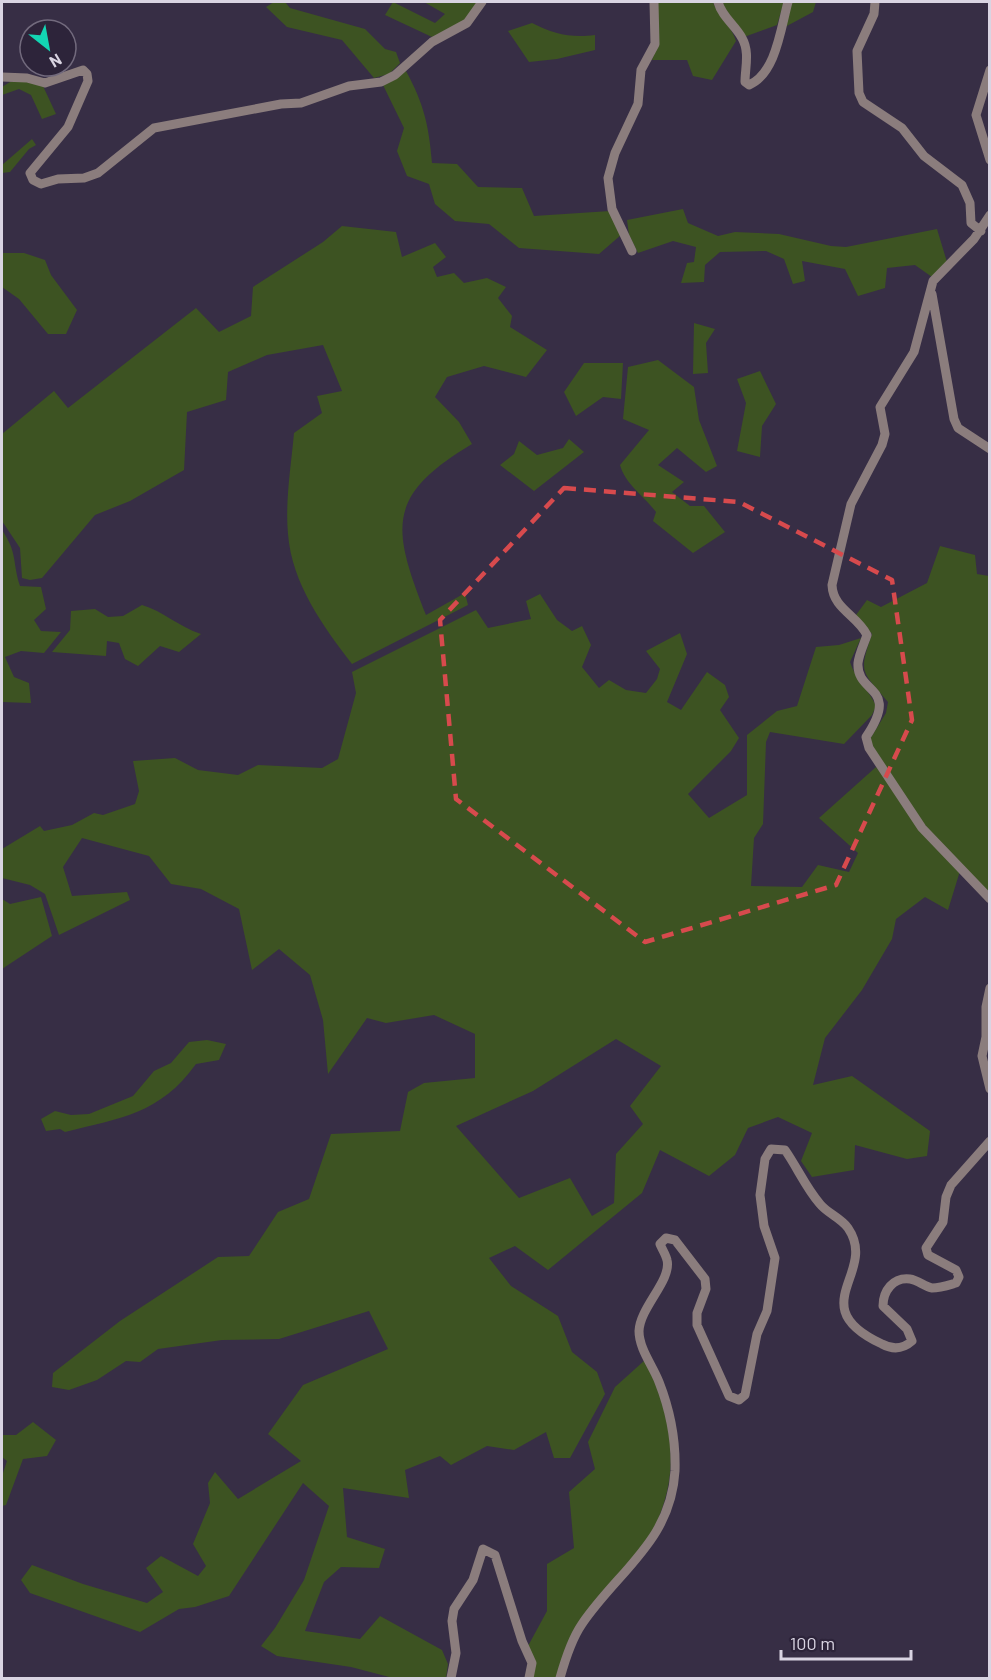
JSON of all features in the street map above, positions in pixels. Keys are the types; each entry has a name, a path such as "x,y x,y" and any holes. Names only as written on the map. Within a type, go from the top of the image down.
{"street":[{"path":"2,77 27,78 45,83 83,70 87,74 88,81 68,127 30,173 33,180 41,184 58,179 84,178 98,172 154,128 281,104 302,103 349,86 381,82 395,75 432,42 467,23 482,2"},
{"path":"632,251 612,209 608,178 615,153 638,104 641,70 655,44 654,2"},
{"path":"718,2 727,19 742,38 746,50 745,82 749,85 760,78 768,64 788,2"},
{"path":"875,2 874,14 857,51 859,93 863,102 902,128 924,156 962,186 970,203 971,223 981,231"},
{"path":"990,70 976,115 990,160"},
{"path":"990,215 981,231 940,273 930,289 914,352 880,407 885,434 882,445 847,518 846,533 832,585 832,596 839,607 861,624 867,635 858,664 862,676 879,698 880,710 866,737 869,748 922,828 990,899"},
{"path":"930,289 954,419 958,428 990,449"},
{"path":"990,988 982,1056 990,1089"},
{"path":"560,1678 567,1654 582,1624 645,1551 668,1510 675,1472 672,1421 659,1381 641,1343 639,1331 647,1306 665,1276 668,1262 660,1244 666,1238 675,1240 705,1279 706,1289 697,1313 699,1335 710,1349 729,1396 740,1400 745,1395 756,1334 767,1311 775,1258 764,1226 760,1195 765,1159 771,1149 785,1150 821,1206 848,1228 855,1254 842,1302 846,1316 855,1327 870,1338 886,1346 897,1348 906,1346 912,1341 907,1329 883,1306 883,1296 889,1286 899,1280 911,1279 930,1288 956,1283 959,1277 956,1270 928,1255 926,1248 943,1221 946,1197 951,1185 990,1141"},
{"path":"451,1678 456,1653 452,1621 454,1610 473,1580 483,1549 495,1555 522,1641 532,1663 529,1678"}],"highlighted area":[{"path":"564,488 739,502 892,580 912,720 836,885 645,942 456,799 440,620"}],"green space":[{"path":"274,2 285,2 290,8 365,29 385,49 396,52 400,63 389,74 374,78 342,40 287,27 266,7"},
{"path":"393,2 435,23 445,14 424,2 480,2 465,22 432,37 385,15"},
{"path":"657,2 713,2 736,41 712,80 693,76 687,60 652,60 657,46"},
{"path":"721,2 784,2 777,25 744,37"},
{"path":"791,2 816,2 813,12 785,27"},
{"path":"532,23 562,34 595,35 595,50 557,59 529,62 508,31"},
{"path":"406,71 425,116 432,163 457,164 478,187 522,188 534,216 610,211 621,235 599,254 519,248 489,224 455,221 435,204 429,184 407,176 397,151 404,128 383,85"},
{"path":"27,81 43,86 56,114 42,119 31,95 19,89 2,95 2,87 10,82"},
{"path":"32,139 36,145 29,149 10,172 2,173 2,165"},
{"path":"683,209 688,223 718,236 735,232 779,234 831,246 846,247 937,229 947,262 932,277 915,265 887,268 885,288 858,296 845,269 802,261 805,281 793,284 784,259 766,251 720,252 705,265 704,282 681,283 687,263 694,262 696,247 673,241 638,253 629,235 627,220"},
{"path":"342,226 396,232 402,257 435,243 446,257 433,267 437,277 454,273 464,283 487,278 506,287 498,298 512,316 510,327 547,350 526,377 484,366 447,377 435,397 459,422 472,444 423,480 410,498 404,516 403,536 407,559 426,615 465,593 468,605 352,664 330,635 311,604 302,587 291,552 287,522 288,497 294,433 322,413 317,396 342,391 323,345 267,355 228,372 226,400 187,412 184,470 130,501 95,515 42,578 30,580 22,578 20,548 2,521 2,434 54,391 68,408 196,308 219,332 251,316 253,287 323,242"},
{"path":"2,253 24,253 45,260 51,275 77,310 66,334 48,334 19,299 2,287"},
{"path":"694,323 715,329 706,343 708,373 693,374"},
{"path":"658,360 694,387 699,420 717,466 706,472 677,448 658,465 684,482 672,492 690,506 704,506 725,532 693,553 653,521 656,512 630,484 620,465 649,430 623,419 628,367"},
{"path":"584,363 623,363 621,399 603,397 576,416 564,392"},
{"path":"760,371 776,404 762,426 760,457 737,451 746,403 737,379"},
{"path":"569,439 584,452 534,491 500,465 514,454 519,441 537,455 563,448"},
{"path":"2,530 13,552 20,586 41,587 46,609 34,620 41,631 61,632 44,653 21,651 5,657 14,677 29,683 31,703 2,702"},
{"path":"940,546 975,555 977,574 989,576 989,894 926,827 870,739 886,713 888,702 865,671 865,657 872,634 856,615 867,600 881,607 927,583"},
{"path":"540,594 557,620 572,631 582,626 591,645 582,667 599,688 609,680 626,690 646,693 657,679 660,669 646,651 680,633 687,654 667,702 681,710 707,672 725,685 729,697 720,710 739,738 731,751 688,794 709,818 747,795 747,735 777,711 797,706 816,647 839,645 861,638 850,662 855,674 876,706 872,715 844,744 770,732 766,742 763,824 754,838 751,886 802,887 818,865 849,872 858,853 819,818 876,767 960,871 948,910 925,897 896,919 892,939 862,990 825,1038 813,1085 852,1076 930,1131 927,1156 907,1159 855,1145 854,1170 812,1177 801,1161 812,1133 778,1117 748,1128 735,1155 709,1176 660,1150 642,1193 548,1270 515,1246 489,1258 511,1286 558,1316 572,1352 597,1372 605,1394 570,1458 554,1458 546,1432 514,1450 487,1446 451,1465 440,1456 405,1470 409,1498 343,1488 347,1537 385,1549 379,1568 341,1567 324,1582 305,1631 360,1639 380,1616 442,1650 448,1664 446,1678 393,1678 351,1667 277,1656 261,1646 275,1628 304,1580 329,1506 303,1483 229,1596 195,1607 179,1609 140,1632 30,1593 21,1580 32,1565 83,1584 147,1603 163,1592 146,1568 161,1556 198,1576 206,1566 193,1544 210,1503 208,1483 215,1472 238,1499 301,1461 268,1434 303,1385 388,1349 369,1311 279,1339 222,1340 158,1349 140,1362 126,1361 97,1380 69,1390 52,1387 53,1373 120,1321 218,1257 249,1256 278,1212 309,1199 331,1134 400,1131 408,1092 424,1083 475,1078 475,1034 434,1015 386,1023 367,1018 328,1074 323,1020 310,975 279,949 252,970 239,909 201,889 171,884 149,856 82,838 63,867 72,896 127,892 130,900 59,935 45,894 30,885 2,878 2,849 40,826 44,831 72,825 94,813 103,815 135,804 139,791 133,761 175,758 198,770 238,775 258,765 322,768 338,759 356,693 352,672 476,610 488,628 531,619 526,601","holes":["616,1039 661,1066 630,1106 643,1124 616,1154 614,1203 592,1216 570,1178 519,1198 456,1126 533,1091"]},
{"path":"142,605 201,634 179,652 160,646 138,666 125,659 119,643 107,641 106,656 52,652 70,630 71,611 95,609 108,617 123,616"},
{"path":"41,897 52,936 2,969 2,899 10,904"},
{"path":"207,1040 226,1044 219,1060 196,1064 182,1081 153,1104 122,1118 65,1132 60,1129 46,1131 41,1119 55,1111 71,1115 89,1114 133,1096 154,1071 171,1063 189,1042"},
{"path":"645,1360 663,1408 669,1431 671,1454 670,1477 657,1523 637,1556 577,1625 557,1678 532,1678 528,1646 547,1611 547,1564 574,1548 569,1492 595,1469 588,1442 615,1387"},
{"path":"33,1422 56,1440 47,1456 23,1459 6,1505 2,1506 2,1476 7,1461 2,1457 2,1435 16,1435"}]}
